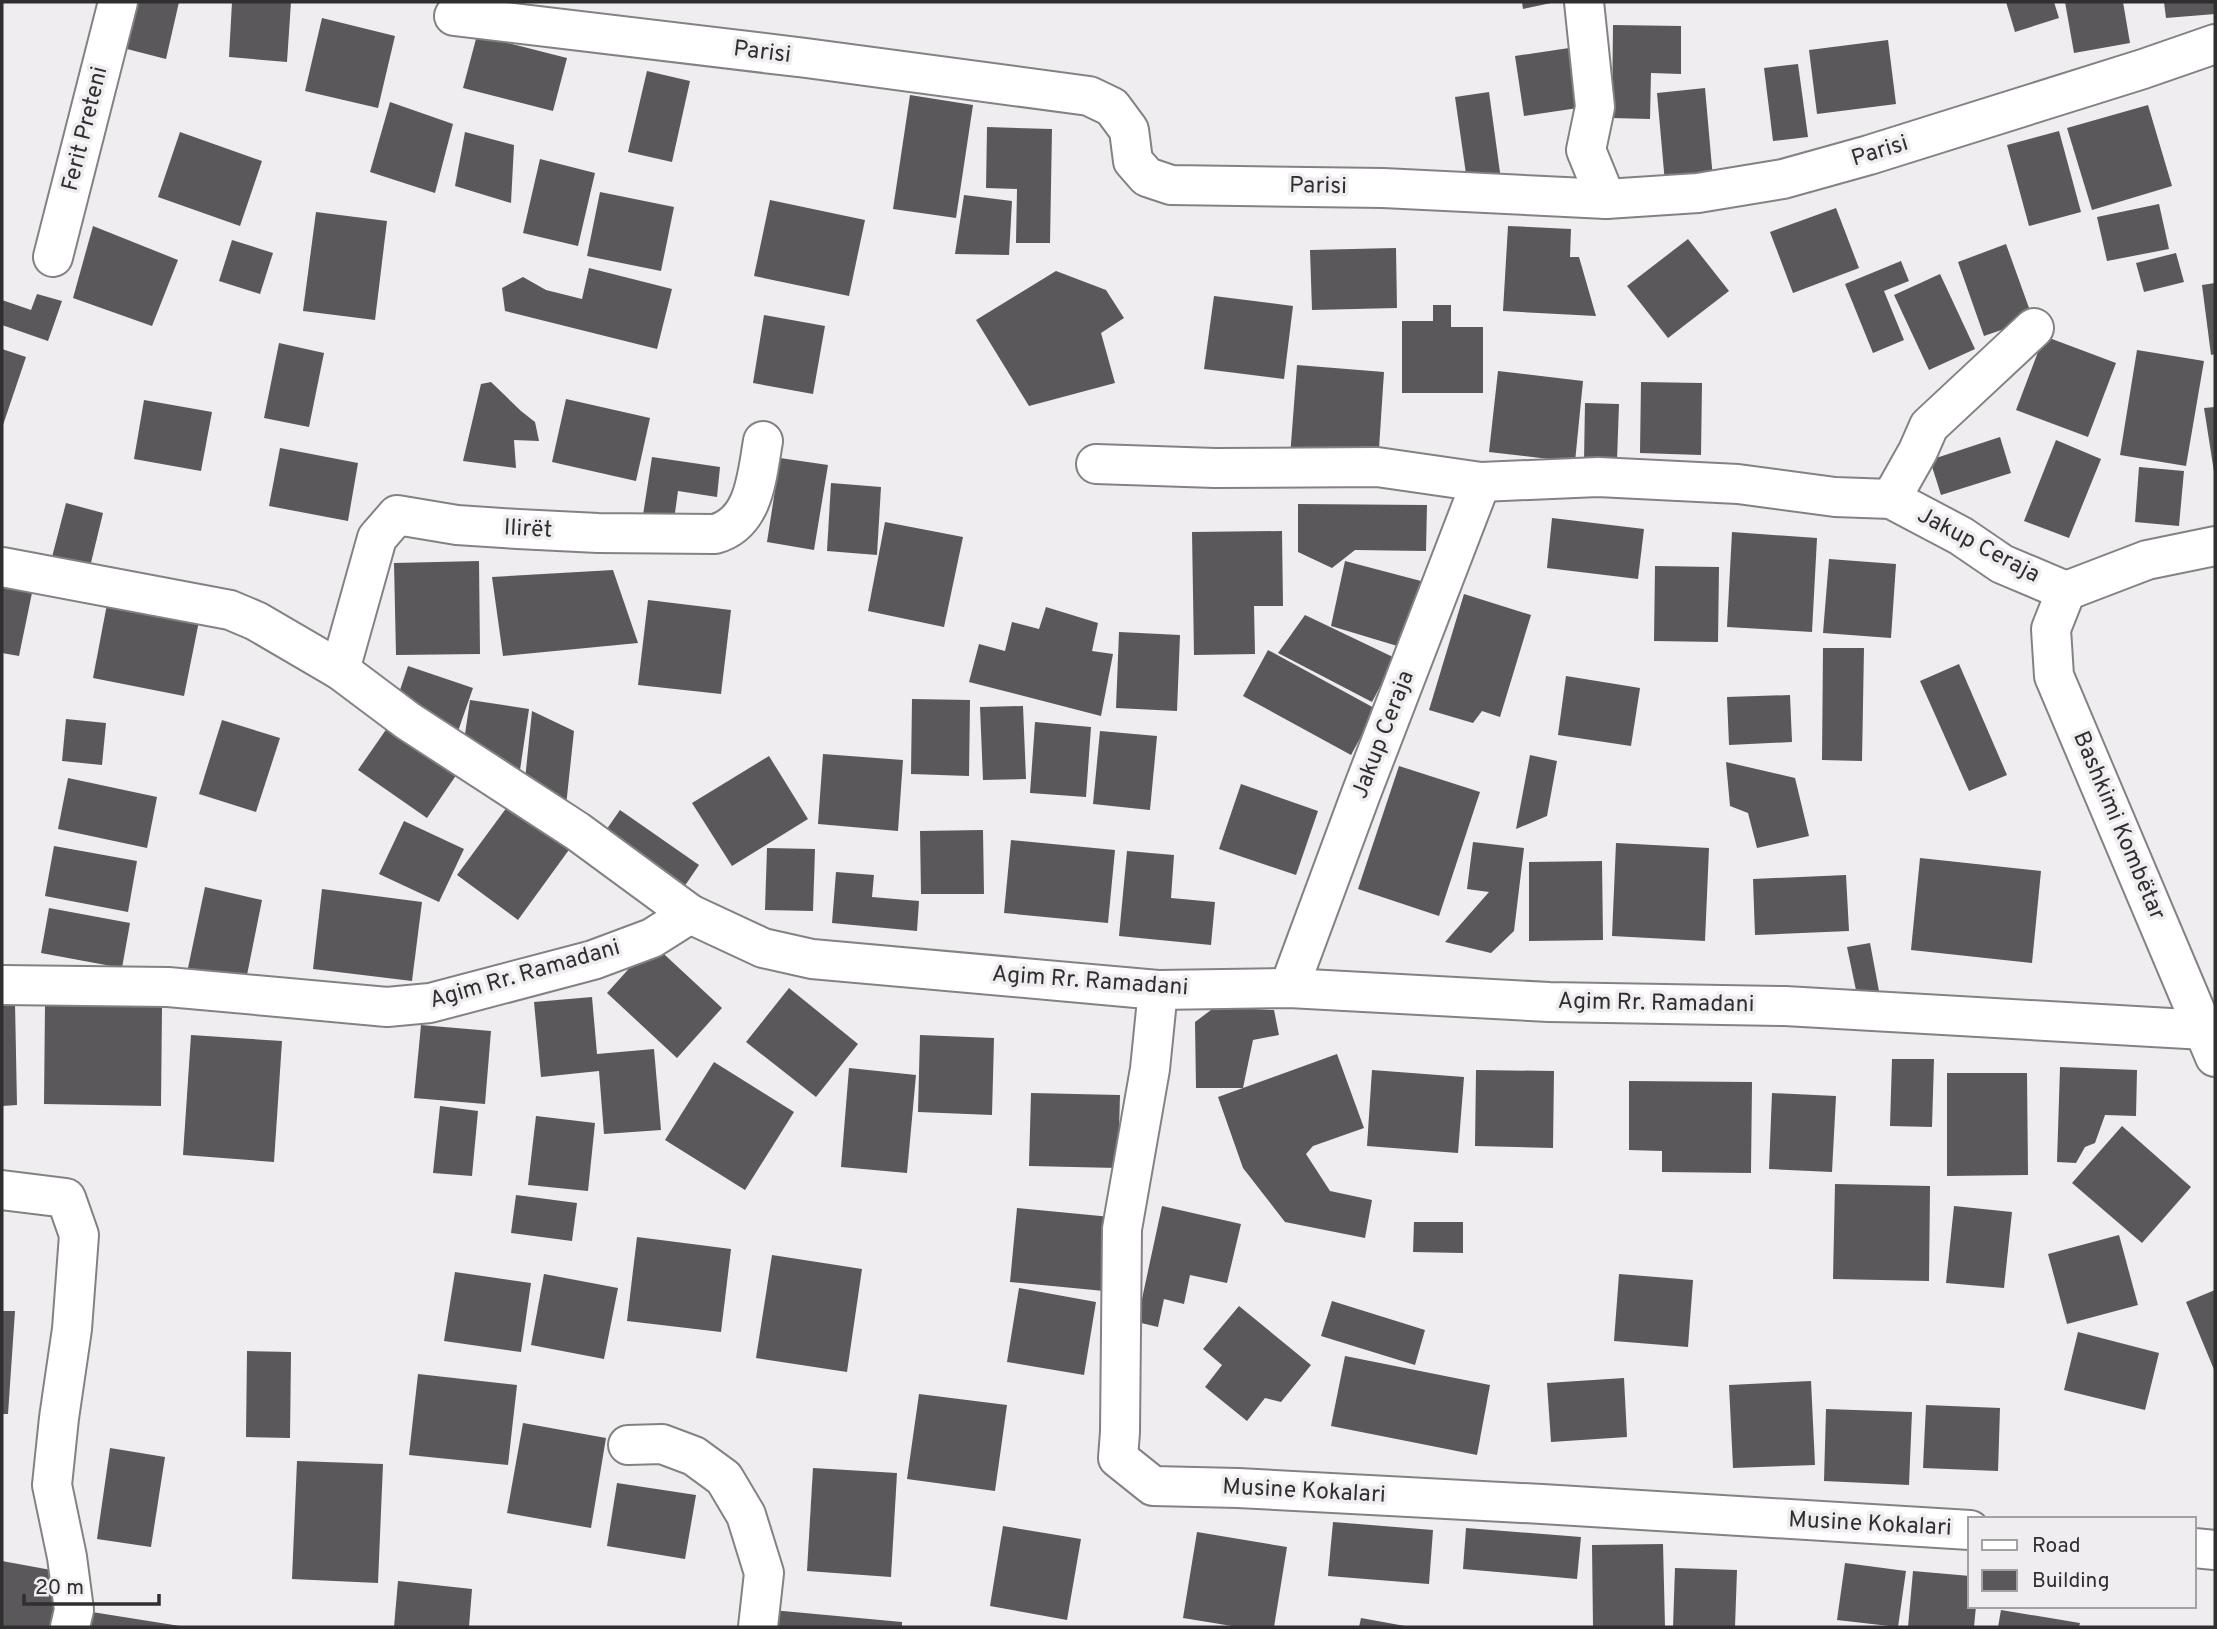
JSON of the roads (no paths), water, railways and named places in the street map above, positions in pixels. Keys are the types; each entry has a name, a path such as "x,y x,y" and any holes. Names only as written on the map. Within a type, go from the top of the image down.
{"street":[{"name":"Ferit Preteni","path":"53,257 118,2"},
{"path":"1584,2 1595,107 1586,150 1606,199"},
{"name":"Parisi","path":"454,16 806,58 1089,96 1112,107 1129,130 1133,161 1147,177 1171,185 1383,188 1606,199 1698,194 1783,179 1966,125 2215,44"},
{"name":"Jakup Ceraja","path":"1891,499 1929,426 2034,328"},
{"name":"Ilirët","path":"340,670 377,538 397,515 457,526 505,529 715,534 734,526 748,506 754,492 763,441"},
{"name":"Jakup Ceraja","path":"1096,464 1215,468 1377,467 1481,482 1611,478 1738,484 1835,497 1891,499 1961,536 2002,564 2066,591"},
{"name":"Jakup Ceraja","path":"1289,988 1352,816 1481,482"},
{"path":"2066,591 2147,560 2215,546"},
{"path":"2,566 230,610 256,621 340,670 408,722 577,831 690,914"},
{"name":"Bashkimi Kombëtar","path":"2066,591 2051,629 2054,676 2210,1044"},
{"name":"Agim Rr. Ramadani","path":"2,985 168,986 387,1007 430,1003 593,960 652,938 690,914 762,948 812,959 1158,990 1289,988 1549,1002 1785,1006 2210,1044"},
{"name":"Musine Kokalari","path":"1158,990 1150,1069 1122,1228 1121,1432 1118,1458 1153,1486 1542,1504 1786,1521 1968,1530"},
{"path":"2,1191 66,1198 79,1235 72,1329 52,1485 67,1557 74,1610 70,1627"},
{"path":"628,1446 662,1444 694,1456 724,1478 746,1515 764,1573 758,1627"},
{"path":"2196,1548 2215,1550"}]}
